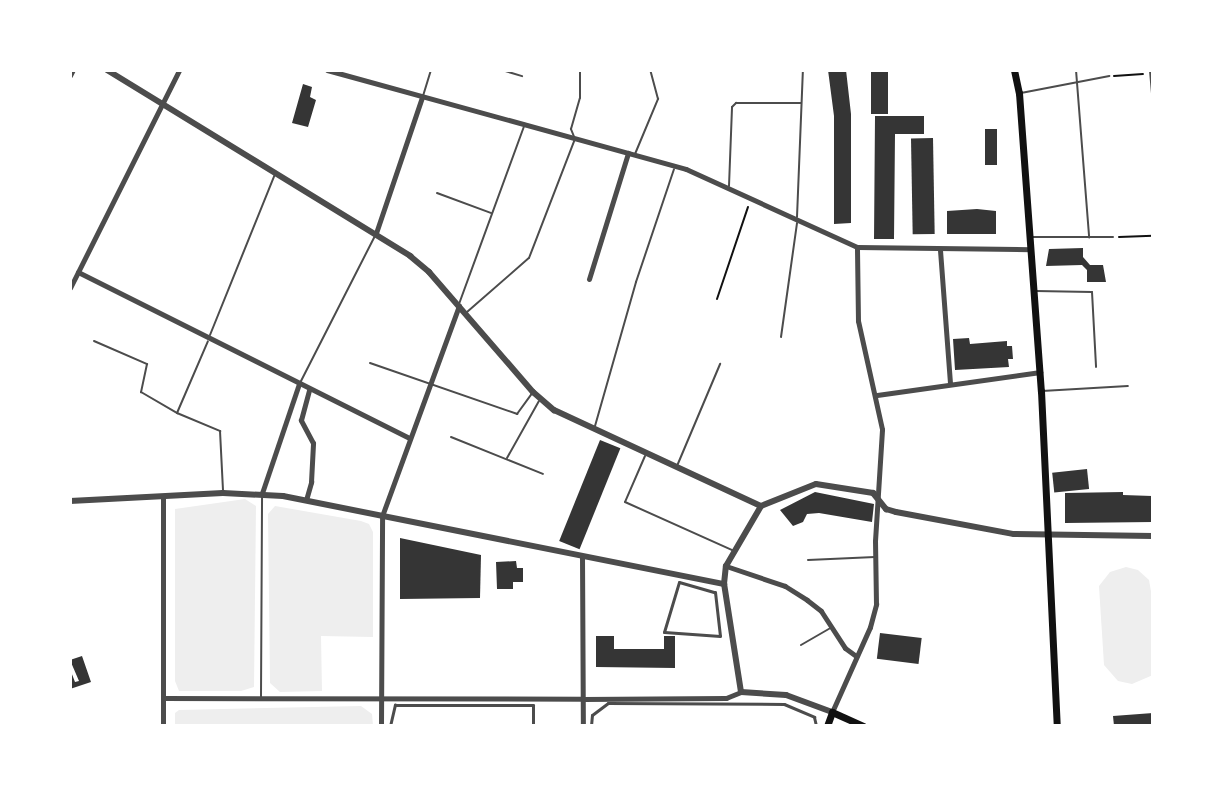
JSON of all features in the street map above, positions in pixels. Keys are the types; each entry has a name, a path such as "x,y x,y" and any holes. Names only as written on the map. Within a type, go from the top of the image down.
{"main road":[{"path":"1014,70 1019,93 1040,372 1057,726"},
{"path":"827,726 832,712 863,726"}],"street":[{"path":"70,76 73,70"},
{"path":"107,70 376,233 429,272 533,392 554,410 593,431 761,506"},
{"path":"70,288 179,70"},
{"path":"327,70 675,166 729,187 857,247 1031,249"},
{"path":"1152,72 1153,95"},
{"path":"376,233 422,97"},
{"path":"589,279 631,154"},
{"path":"164,698 726,698 741,692 786,695 832,712 876,604 875,557 882,429 877,395 858,321 857,247"},
{"path":"940,250 950,383"},
{"path":"78,272 409,438"},
{"path":"381,726 382,516 459,306"},
{"path":"877,395 1040,372"},
{"path":"262,493 299,384"},
{"path":"306,500 311,482 313,443 301,420 309,390"},
{"path":"741,692 724,584 726,566 761,506 816,484 866,491 879,498 886,509 896,512 1014,534 1049,537 1153,536"},
{"path":"70,501 262,493 724,584"},
{"path":"163,497 163,726"},
{"path":"582,556 583,726"},
{"path":"726,566 785,586 821,611 830,628 856,656"},
{"path":"679,582 715,592 720,636 664,632 679,582"},
{"path":"591,726 592,715 608,703 784,704 814,717 816,726"},
{"path":"390,726 395,705 533,705 533,726"}],"lane":[{"path":"422,97 431,70"},
{"path":"502,70 522,76"},
{"path":"466,313 529,258 575,139 571,129 580,98 580,70"},
{"path":"631,154 658,99 650,70"},
{"path":"781,337 797,221 803,70"},
{"path":"1076,70 1089,237"},
{"path":"1019,93 1077,79 1109,76"},
{"path":"729,187 732,107 736,103 801,103"},
{"path":"459,306 524,126"},
{"path":"593,431 636,282 675,166"},
{"path":"177,413 276,173"},
{"path":"437,193 493,213"},
{"path":"299,384 376,233"},
{"path":"1030,237 1113,237"},
{"path":"1034,291 1092,292 1096,367"},
{"path":"94,341 147,364 141,392 177,413 220,431 223,493"},
{"path":"370,363 517,414 533,392"},
{"path":"676,467 720,364"},
{"path":"1041,391 1128,386"},
{"path":"506,459 541,399"},
{"path":"451,437 543,474"},
{"path":"646,454 625,502 735,552"},
{"path":"261,699 262,493"},
{"path":"808,560 875,557"},
{"path":"801,645 830,628"}],"path":[{"path":"1109,76 1152,72"},
{"path":"717,299 751,198"},
{"path":"1113,237 1153,236"}],"shaded area":[{"path":"245,499 256,506 254,687 241,691 179,691 175,681 175,509"},
{"path":"275,506 361,521 369,524 373,532 373,637 321,636 322,691 280,692 270,683 268,514"},
{"path":"1126,567 1138,570 1149,580 1153,603 1153,675 1132,684 1118,681 1104,665 1099,586 1110,572"},
{"path":"361,706 372,714 373,726 175,726 175,713 179,710"}],"building":[{"path":"828,70 846,70 851,114 851,223 834,224 834,116"},
{"path":"871,70 888,70 888,114 871,114"},
{"path":"303,84 312,87 310,97 316,100 308,127 292,123"},
{"path":"875,116 924,116 924,134 895,134 894,239 874,239"},
{"path":"985,129 997,129 997,165 985,165"},
{"path":"911,138 933,138 935,234 913,234"},
{"path":"947,211 996,211 996,234 947,234"},
{"path":"1083,248 1083,257 1090,265 1103,265 1106,282 1087,282 1087,270 1082,265 1046,266 1049,249"},
{"path":"969,338 970,344 1007,341 1007,346 1012,346 1013,359 1008,359 1009,367 955,370 953,339"},
{"path":"600,440 620,448 580,549 559,541"},
{"path":"1087,469 1089,489 1054,493 1052,473"},
{"path":"815,492 874,504 872,522 819,513 807,514 803,522 793,526 780,510"},
{"path":"1123,492 1123,495 1152,496 1153,522 1065,523 1065,493"},
{"path":"400,538 481,555 480,598 400,599"},
{"path":"516,561 517,568 523,568 523,582 513,582 513,589 497,589 496,562"},
{"path":"880,633 922,638 919,664 877,659"},
{"path":"596,636 614,636 614,649 664,649 664,636 675,636 675,668 596,667"},
{"path":"82,656 91,682 70,689 70,669 75,682 79,681 70,660"},
{"path":"1153,713 1153,726 1114,726 1113,716"}]}
